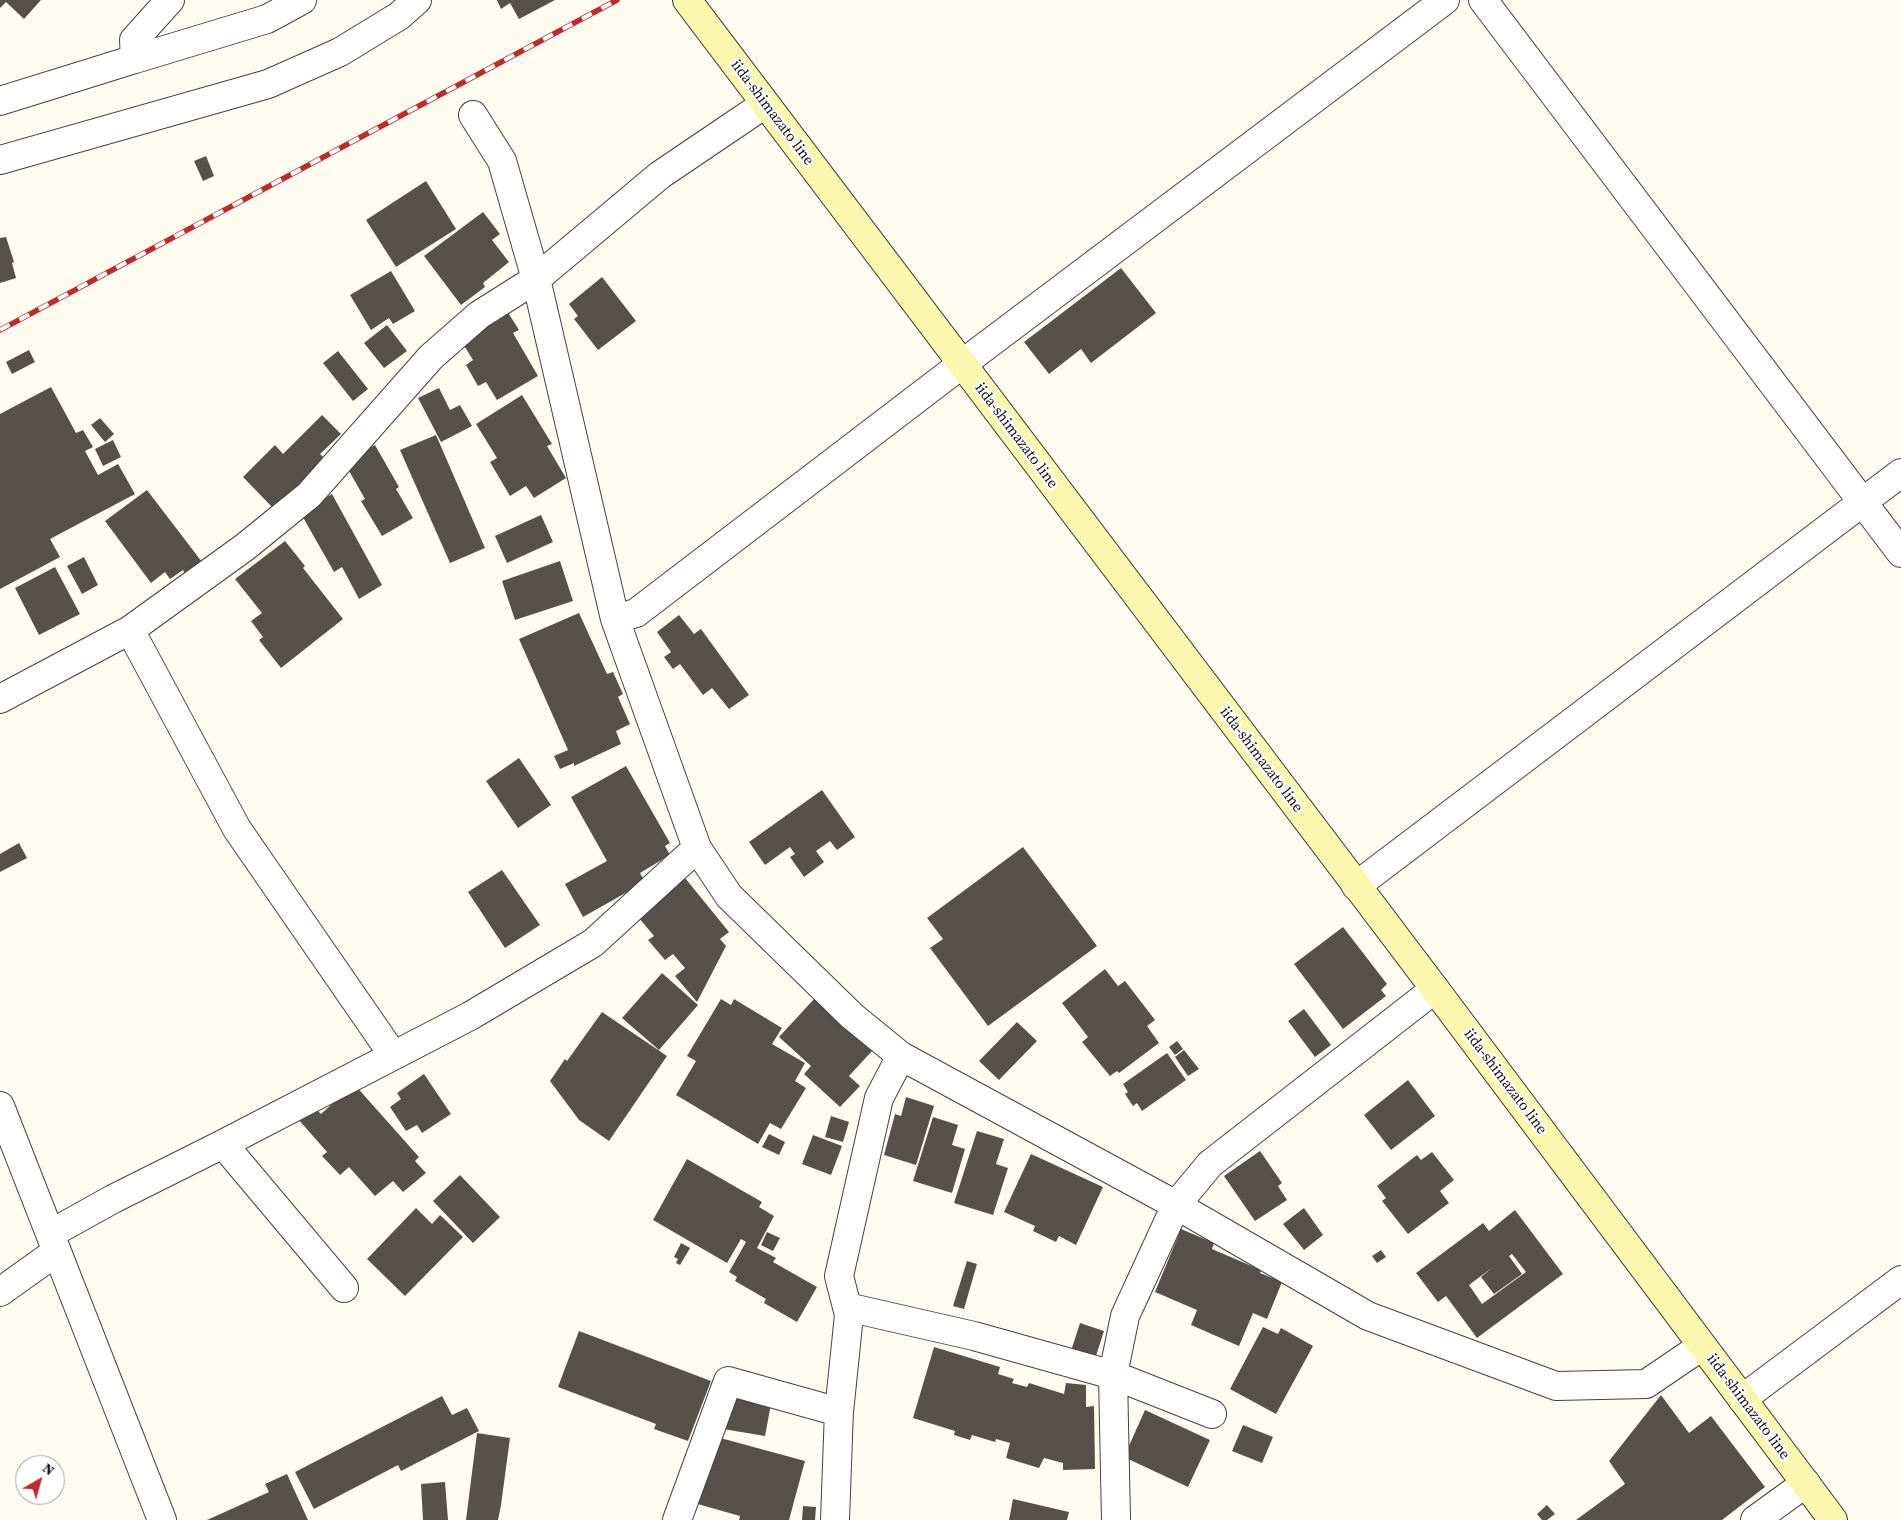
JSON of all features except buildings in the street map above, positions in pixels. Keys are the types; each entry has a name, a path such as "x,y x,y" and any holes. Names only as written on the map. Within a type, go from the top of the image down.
{"main road":[{"name":"iida-shimazato line","path":"690,1 765,104 1435,989 1833,1520"}],"street":[{"path":"135,59 134,40 170,0"},
{"path":"0,100 267,19 302,0"},
{"path":"0,160 268,84 340,52 399,16 417,0"},
{"path":"615,619 636,613 962,364 1445,0"},
{"path":"1483,0 1901,553"},
{"path":"0,699 130,630 245,547 309,495 431,357 479,315 536,279 660,175 765,104"},
{"path":"473,115 502,160 536,279 615,619 697,848 729,896 852,1016 901,1056 1176,1205 1368,1316 1556,1386 1646,1384 1702,1346"},
{"path":"1356,886 1901,473"},
{"path":"130,630 237,829 393,1055"},
{"path":"0,1292 53,1243 113,1199 470,1016 593,943 697,848"},
{"path":"1116,1520 1113,1375 1125,1316 1176,1205 1210,1164 1435,989"},
{"path":"835,1520 839,1410 849,1315 839,1276 880,1098 901,1056"},
{"path":"0,1106 162,1520"},
{"path":"223,1144 344,1288"},
{"path":"1742,1399 1901,1280"},
{"path":"847,1307 974,1336 1113,1375 1212,1414"},
{"path":"676,1520 728,1381 839,1412 839,1410"},
{"path":"1755,1520 1806,1483"}],"railway":[{"path":"0,330 617,0"}]}
